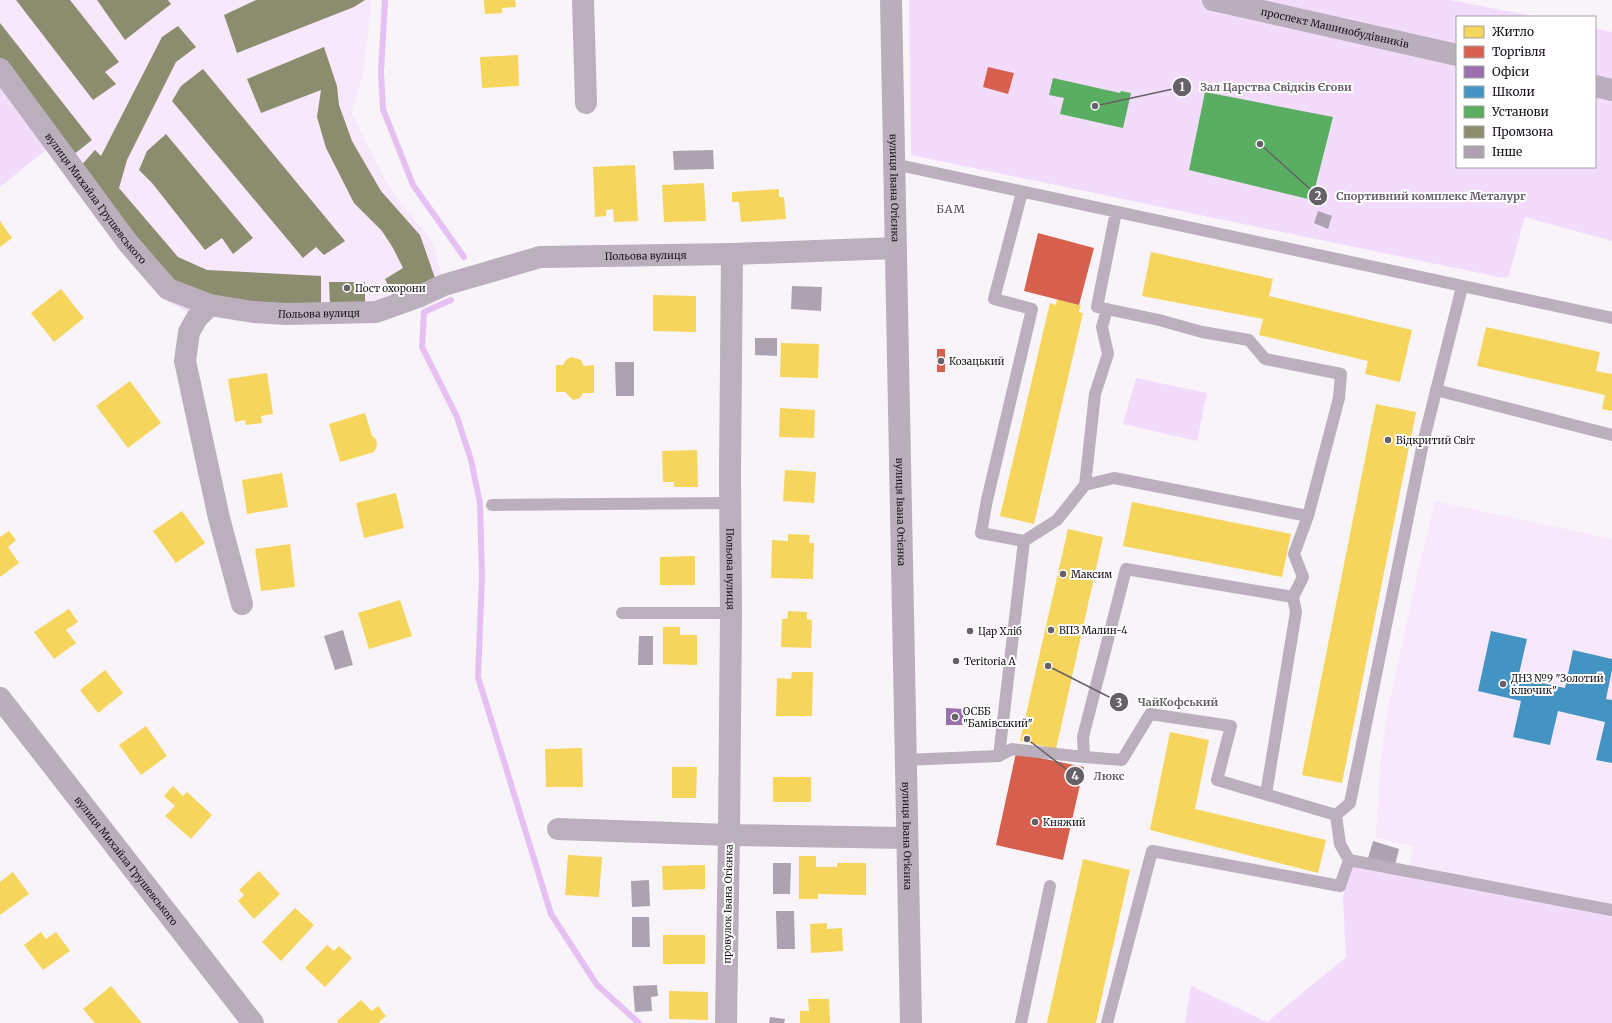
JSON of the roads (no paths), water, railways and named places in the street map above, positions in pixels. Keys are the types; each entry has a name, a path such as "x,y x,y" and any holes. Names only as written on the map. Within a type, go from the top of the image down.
{"street":[{"path":"583,0 586,103"},
{"name":"вулиця Івана Огієнка","path":"891,0 911,1023"},
{"name":"проспект Машинобудівників","path":"1212,0 1456,55"},
{"name":"вулиця Михайла Грушевського","path":"0,69 128,243 168,288 210,305"},
{"path":"1596,86 1612,90"},
{"name":"Польова вулиця","path":"210,305 252,312 286,314 376,312 418,297 444,285 540,257 732,254 896,248"},
{"name":"Польова вулиця","path":"729,836 732,254"},
{"path":"210,305 197,318 188,332 185,361 219,518 242,604"},
{"name":"вулиця Михайла Грушевського","path":"0,698 253,1023"},
{"name":"провулок Івана Огієнка","path":"558,828 729,836 726,1023"},
{"path":"729,836 907,838"}],"lane":[{"path":"894,164 1612,318"},
{"path":"1022,192 994,299 1032,309 987,500 981,532 1024,541 1057,520 1085,485 1095,394 1108,354 1102,327 1107,309"},
{"path":"1116,212 1097,306 1159,320 1202,332 1249,340 1265,359 1342,374 1339,398 1308,516 1294,554 1303,577 1293,597 1296,612 1266,794"},
{"path":"1336,815 1350,803 1423,443 1462,287"},
{"path":"1436,390 1612,434"},
{"path":"1085,485 1114,478 1308,516"},
{"path":"492,505 730,503"},
{"path":"999,756 1024,541"},
{"path":"1084,757 1083,738 1126,569 1293,597"},
{"path":"622,613 731,613"},
{"path":"905,760 999,756 1012,749 1122,760 1150,714 1231,726 1217,780 1336,815"},
{"path":"1107,1023 1152,852 1340,886 1349,860 1340,844 1336,815"},
{"path":"1349,860 1612,910"},
{"path":"1021,1023 1050,886"}],"waterway":[{"path":"385,0 381,72 383,109 413,185 464,257"},
{"path":"451,300 424,312 422,347 457,417 471,460 480,503 482,577 478,677 551,914 597,985 639,1023"}],"place":[{"name":"Зал Царства Свідків Єгови","path":"1095,106"},
{"name":"Спортивний комплекс Металург","path":"1260,144"},
{"name":"Пост охорони","path":"347,288"},
{"name":"Козацький","path":"941,361"},
{"name":"Відкритий Світ","path":"1388,440"},
{"name":"Максим","path":"1063,574"},
{"name":"ВПЗ Малин-4","path":"1051,630"},
{"name":"Цар Хліб","path":"970,631"},
{"name":"Teritoria A","path":"956,661"},
{"name":"ЧайКофський","path":"1048,666"},
{"name":"ДНЗ №9 \"Золотий ключик\"","path":"1503,684"},
{"name":"ОСББ \"Бамівський\"","path":"955,717"},
{"name":"Люкс","path":"1027,739"},
{"name":"Княжий","path":"1035,822"}],"district":[{"name":"БАМ","path":"951,209"}]}
